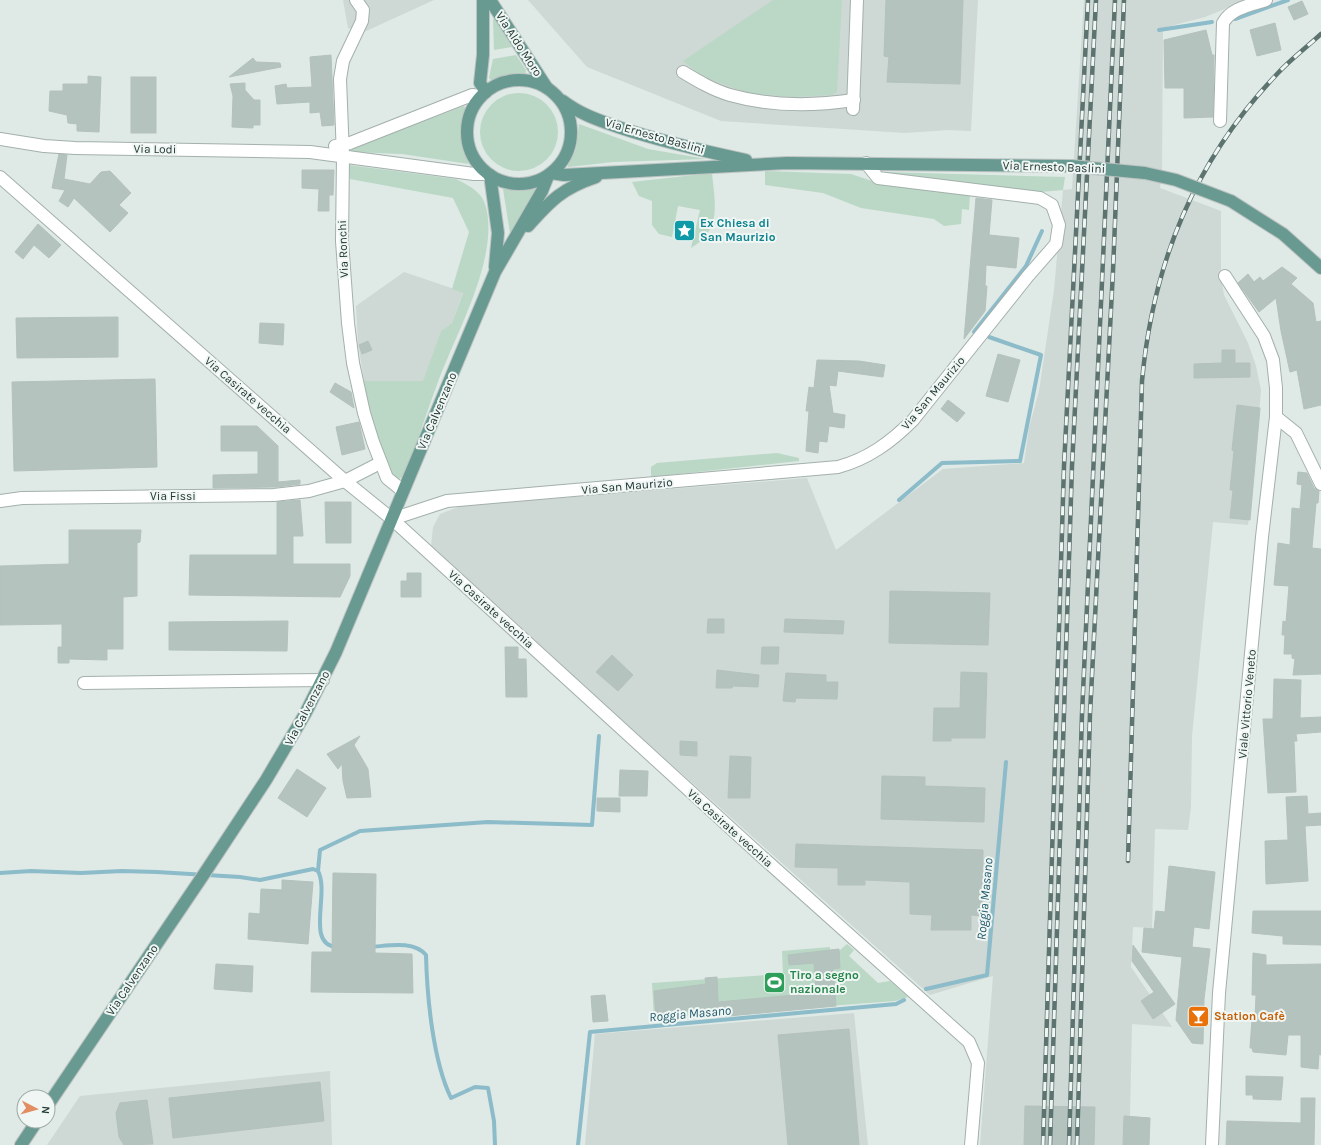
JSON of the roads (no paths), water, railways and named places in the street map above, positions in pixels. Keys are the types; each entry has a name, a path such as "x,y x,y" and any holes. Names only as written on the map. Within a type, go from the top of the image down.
{"main road":[{"name":"Via Aldo Moro","path":"483,0 483,55 480,83 484,94"},
{"name":"Via Aldo Moro","path":"490,0 552,92"},
{"path":"516,80 533,82 552,92 561,101 569,117 571,134 565,156 550,174 525,184 501,181 489,174 473,155 467,132 472,110 484,94 500,83 516,80"},
{"name":"Via Ernesto Baslini","path":"552,92 574,110 631,131 685,147 761,163"},
{"name":"Via Ernesto Baslini","path":"550,174 564,175 609,173 761,163 1071,166 1145,173 1176,180 1231,201 1283,234 1321,268"},
{"path":"509,246 558,195 575,184 609,173"},
{"name":"Via Calvenzano","path":"489,174 498,233 495,272"},
{"name":"Via Calvenzano","path":"56,1093 266,780 305,714 336,652 495,272 542,191 550,174"},
{"path":"21,1145 32,1129"}],"street":[{"name":"Via Ronchi","path":"356,0 363,10 362,21 343,61 340,79 342,241 348,322 353,363 364,413 380,463 387,478 403,491"},
{"path":"683,72 706,86 731,95 795,104 835,102 854,104 857,0"},
{"path":"1220,122 1223,23 1234,11 1266,0"},
{"name":"Via Lodi","path":"342,150 472,95 484,94"},
{"name":"Via Lodi","path":"0,139 44,146 76,148 310,152 342,150 474,174 489,174"},
{"name":"Via San Maurizio","path":"392,519 447,501 838,467 856,463 892,440 913,420 1028,276 1056,244 1059,225 1052,205 1040,198 878,178 866,163"},
{"name":"Via Casirate vecchia","path":"0,177 345,481 392,519 760,855 969,1042 974,1050 978,1063 971,1145"},
{"name":"Viale Vittorio Veneto","path":"1212,1145 1219,993 1262,544 1276,417 1276,388 1273,360 1264,336 1225,276"},
{"path":"1276,417 1296,433 1321,484"},
{"name":"Via Fissi","path":"0,501 22,498 274,495 309,491 345,481 380,463"},
{"path":"84,683 323,680"}],"waterway":[{"path":"1235,19 1288,0"},
{"path":"1159,30 1212,22"},
{"path":"974,332 1026,266 1042,231"},
{"path":"899,500 942,463 1020,461 1041,355 989,337"},
{"path":"318,871 320,850 360,831 488,822 592,825 599,736"},
{"name":"Roggia Masano","path":"926,989 987,975 1006,762"},
{"path":"0,873 31,871 81,873 122,871 240,877 260,880 313,869 318,871 321,880 322,892 320,928 322,937 327,944 337,947"},
{"path":"370,947 400,945 414,947 421,950 426,955 432,1028 435,1048 445,1083 451,1098 475,1087 488,1088 494,1121 495,1145"},
{"name":"Roggia Masano","path":"578,1145 590,1032 896,1004 904,1000"}],"railway":[{"path":"1043,1145 1064,466 1088,0"},
{"path":"1050,1145 1072,466 1096,0"},
{"path":"1069,1145 1082,714 1115,0"},
{"path":"1077,1145 1090,714 1113,271 1124,0"},
{"path":"1128,861 1142,381 1156,295 1168,254 1183,215 1201,177 1223,141 1249,106 1278,73 1321,34"}],"place":[{"name":"Ex Chiesa di San Maurizio","path":"684,230"},
{"name":"Tiro a segno nazionale","path":"775,982"},
{"name":"Station Cafè","path":"1198,1016"}]}
